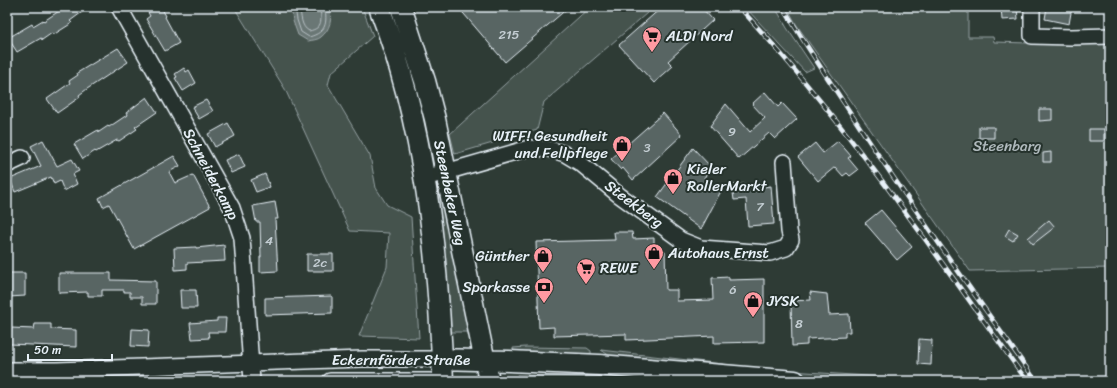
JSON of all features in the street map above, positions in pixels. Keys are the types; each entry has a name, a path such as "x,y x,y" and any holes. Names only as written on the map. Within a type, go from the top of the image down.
{"main road":[{"name":"Steenbeker Weg","path":"380,7 405,84 425,178 437,271 443,381"},
{"name":"Steenbeker Weg","path":"401,7 425,81 446,172 489,381"},
{"name":"Eckernförder Straße","path":"442,359 636,367 795,381"}],"street":[{"name":"Schneiderkamp","path":"119,7 232,208 242,238 252,381"},
{"path":"1032,7 1032,36 1110,36"},
{"name":"Steekberg","path":"425,178 529,148 549,149 565,154 580,163 619,195 682,240 701,248 770,253 786,248 791,240 784,162"},
{"path":"7,165 22,158"},
{"name":"Eckernförder Straße","path":"7,370 57,370 362,359 442,359"},
{"name":"Eckernförder Straße","path":"330,381 430,381"}],"green space":[{"path":"234,7 362,7 373,36 331,73 328,85 370,156 376,188 387,205 411,217 419,338 359,336 387,267 389,233 350,231 285,89"},
{"path":"590,7 654,7 544,102 537,130 455,154 450,134"},
{"path":"745,7 775,7 787,28 814,68 805,72"},
{"name":"Steenbarg","path":"787,7 968,7 968,37 993,37 994,42 1028,43 1110,39 1110,268 970,271 796,24"},
{"path":"441,190 469,332 450,332 437,204"},
{"path":"513,348 587,348 591,351 591,354 514,352"},
{"path":"601,350 775,370 946,381 886,381 769,373 610,356"},
{"path":"517,375 706,381 596,381 518,378"}],"water":[{"path":"291,7 329,7 331,19 327,31 320,38 308,41 298,35 293,21"}],"building":[{"path":"65,7 89,7 70,21 72,23 53,35 52,33 42,40 41,38 17,52 8,38 32,24 33,26 43,20 44,21"},
{"path":"145,7 161,7 179,43 165,51 146,19 150,16"},
{"path":"458,7 569,7 505,62"},
{"name":"ALDI Nord","path":"662,7 701,7 713,20 668,61 673,66 654,83 619,45"},
{"path":"1001,7 1017,7 1018,19 1002,20"},
{"path":"1047,7 1072,7 1069,24 1045,19"},
{"path":"118,48 128,62 87,89 79,95 80,97 57,113 47,99 70,83 69,81 78,75 77,73"},
{"path":"184,68 186,72 189,70 196,83 183,91 175,78 177,77 175,74"},
{"path":"765,92 778,107 782,103 797,119 775,139 769,133 739,159 710,126 726,104 750,132 765,118 752,104"},
{"path":"147,97 157,112 135,127 137,129 119,141 117,140 96,152 95,151 83,159 74,144 98,130 99,132 108,126 109,127 127,115 126,113"},
{"path":"206,100 213,111 199,119 192,107"},
{"path":"1039,109 1052,109 1052,120 1039,121"},
{"path":"663,113 682,135 633,180 623,168 621,170 611,159"},
{"path":"228,123 235,136 215,147 208,134"},
{"path":"979,127 994,127 994,138 979,138"},
{"path":"1089,129 1104,129 1104,141 1089,141"},
{"path":"43,140 57,166 72,159 79,171 73,174 77,184 64,191 60,181 54,184 51,177 15,192 10,179 41,166 31,146"},
{"path":"838,141 851,156 848,158 858,170 850,176 847,173 843,176 835,167 818,181 798,157 815,143 823,153"},
{"path":"693,148 711,167 704,178 721,191 701,229 657,197"},
{"path":"1051,152 1051,162 1043,162 1043,153"},
{"path":"239,154 245,167 231,173 225,160"},
{"path":"174,156 180,166 169,172 175,183 193,175 210,207 134,249 109,204 103,207 99,198"},
{"path":"265,174 270,187 256,192 251,180"},
{"path":"744,184 745,189 771,186 774,224 748,226 746,199 734,200 732,185"},
{"path":"275,202 278,219 275,219 278,271 260,272 260,222 256,222 253,206"},
{"path":"881,210 912,247 897,260 865,223"},
{"path":"1049,220 1055,227 1033,244 1028,238"},
{"path":"1009,229 1018,234 1013,241 1005,236"},
{"path":"614,232 632,232 633,239 654,238 654,251 665,251 666,290 677,290 677,301 713,300 712,278 729,277 729,280 764,279 764,342 714,343 714,336 626,340 626,334 554,336 554,327 539,328 536,242 615,240"},
{"path":"224,245 225,261 187,263 187,269 175,270 174,248 196,248"},
{"path":"307,254 333,254 333,271 307,271"},
{"path":"9,273 25,273 25,296 9,297"},
{"path":"59,273 111,273 111,280 156,281 156,304 142,304 142,297 130,297 130,292 124,292 124,290 102,290 102,296 88,296 88,292 59,293"},
{"path":"180,290 196,290 197,308 181,308"},
{"path":"810,292 827,294 829,315 849,314 850,332 845,332 845,337 807,339 807,345 792,346 791,301 811,300"},
{"path":"332,296 332,313 265,315 265,298"},
{"path":"217,318 226,318 225,332 208,332 209,338 192,339 190,323 217,321"},
{"path":"35,324 51,324 51,329 76,330 76,347 10,344 11,328 34,329"},
{"path":"132,329 149,330 148,347 131,346"},
{"path":"919,339 932,340 931,365 918,364"}],"railway":[{"path":"739,7 778,51 853,142 924,237 1027,381"},
{"path":"783,7 886,166 949,259 1036,381"}],"place":[{"name":"ALDI Nord","path":"652,53"},
{"name":"WIFF! Gesundheit und Fellpflege","path":"622,162"},
{"name":"Kieler RollerMarkt","path":"673,195"},
{"name":"Autohaus Ernst","path":"654,270"},
{"name":"Günther","path":"543,273"},
{"name":"REWE","path":"586,285"},
{"name":"Sparkasse","path":"544,304"},
{"name":"JYSK","path":"753,318"}]}
